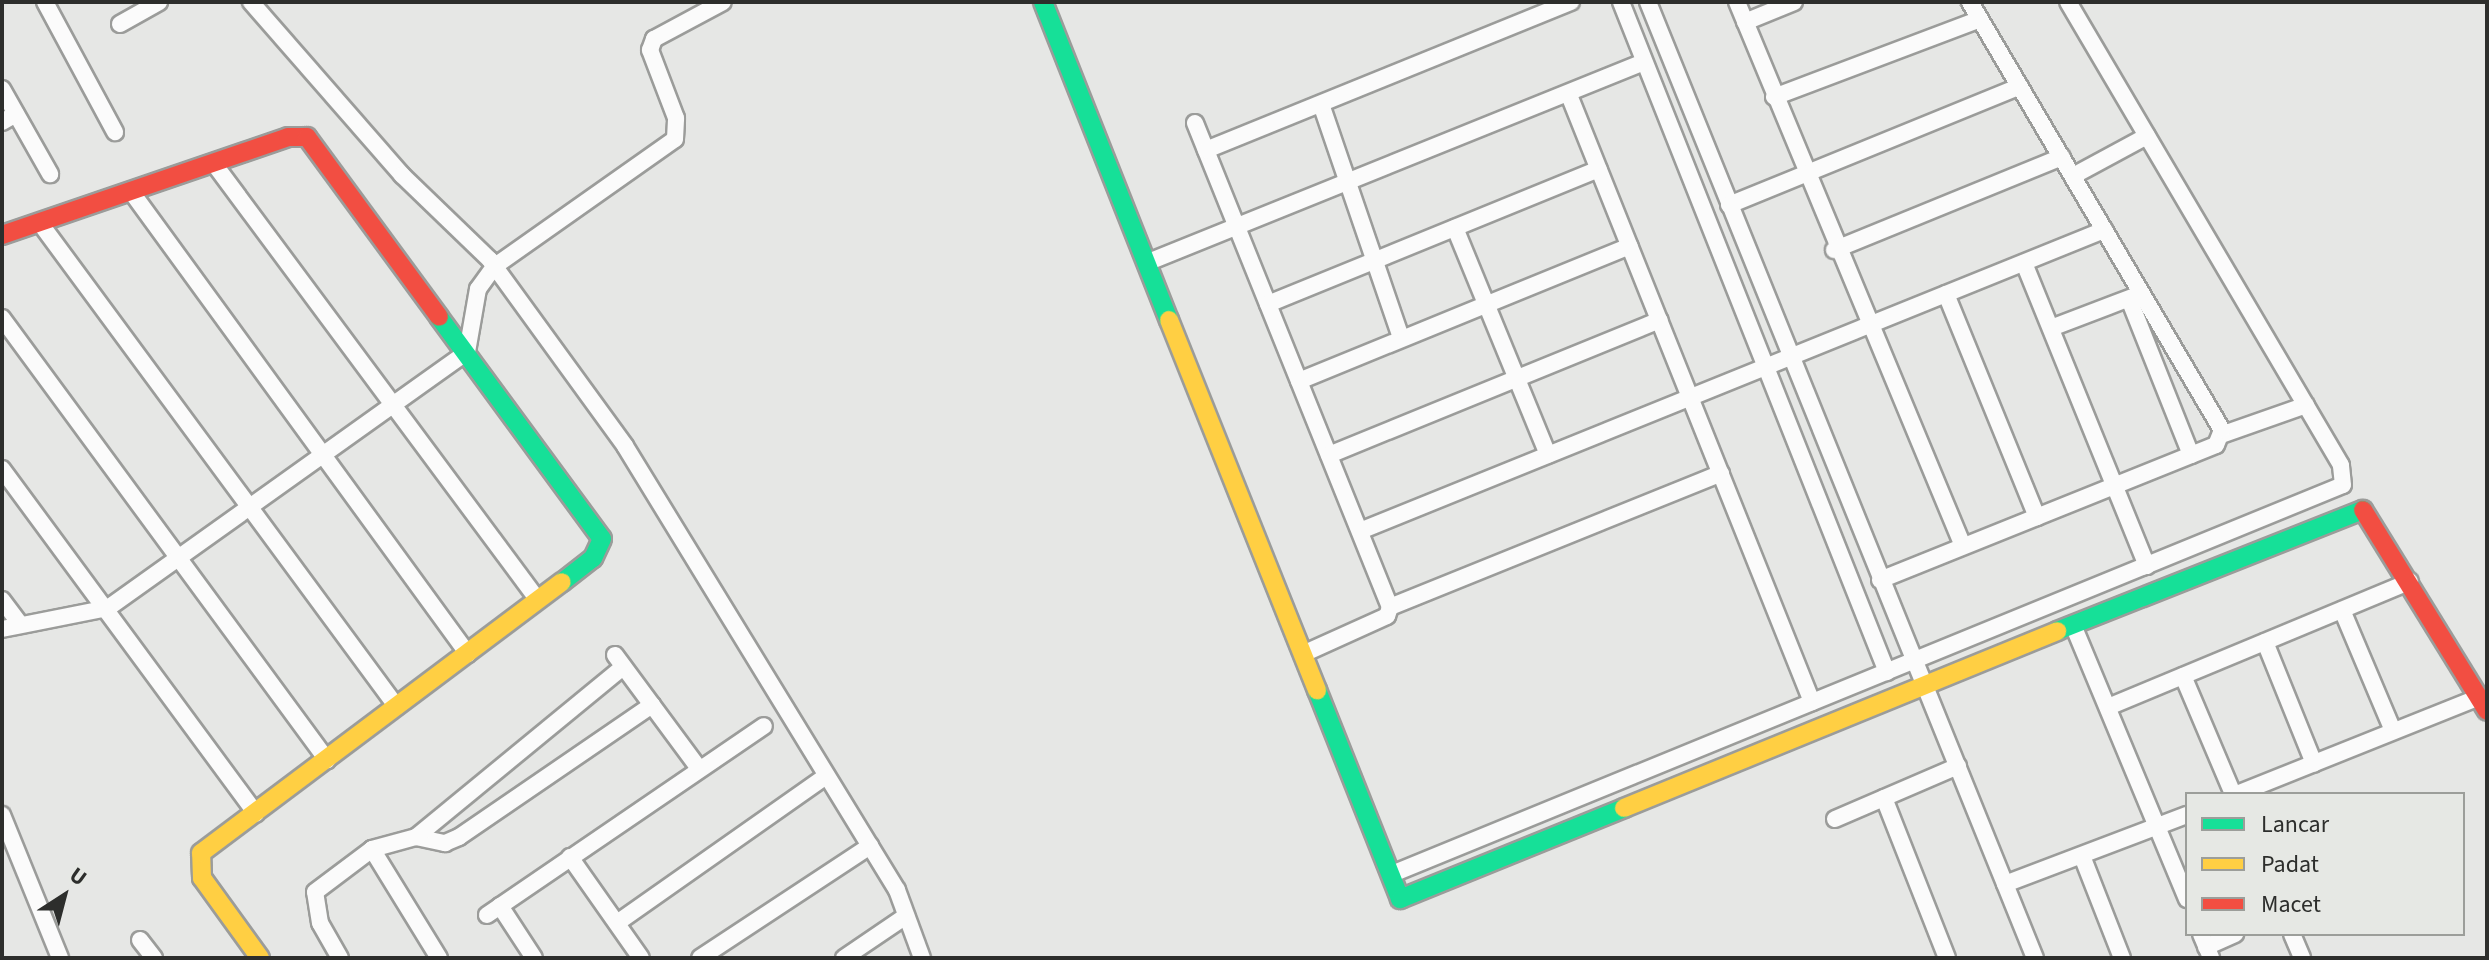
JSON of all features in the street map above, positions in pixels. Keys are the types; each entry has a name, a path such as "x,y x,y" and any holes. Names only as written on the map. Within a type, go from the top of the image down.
{"street":[{"path":"45,2 115,132"},
{"path":"120,24 159,2"},
{"path":"251,2 402,175 495,266 637,463 870,846 906,916 922,958"},
{"path":"2,629 108,608 321,453 467,352 478,289 495,266 675,139 676,118 650,50 654,39 723,2"},
{"path":"1043,2 1400,899 2363,508 2483,704 2393,731 2240,792"},
{"path":"1206,150 1571,2"},
{"path":"1621,2 1887,672"},
{"path":"1648,2 2035,958"},
{"path":"1737,2 1834,250 1872,324 1963,546"},
{"path":"1745,22 1794,2"},
{"path":"1970,2 2104,230 2136,296 2191,455"},
{"path":"1392,874 2343,485 2341,465 2068,2"},
{"path":"1774,97 1980,19"},
{"path":"1146,263 1569,95 1644,62"},
{"path":"1729,205 1806,177 2020,86"},
{"path":"2,89 9,118 50,174"},
{"path":"1569,95 1812,702"},
{"path":"1321,104 1401,338"},
{"path":"1195,123 1390,607 1387,616 1303,654"},
{"path":"2073,176 2147,136"},
{"path":"2,235 133,194 288,137 307,137 602,539 600,552 256,814 205,848 197,866 260,958"},
{"path":"1834,250 2062,157"},
{"path":"215,165 394,401 538,600"},
{"path":"1268,304 1599,169"},
{"path":"133,194 468,654"},
{"path":"40,223 397,707"},
{"path":"1455,228 1548,455"},
{"path":"1360,531 2104,230"},
{"path":"1299,381 1629,246"},
{"path":"2024,263 2147,566"},
{"path":"1946,294 2037,517"},
{"path":"2136,296 2221,421 2221,435"},
{"path":"2051,328 2136,296"},
{"path":"2,318 327,760"},
{"path":"1329,455 1659,320"},
{"path":"1880,580 2191,455 2221,435 2306,405"},
{"path":"2,469 108,608 256,814"},
{"path":"1390,607 1721,473"},
{"path":"2108,707 2410,581"},
{"path":"2,600 20,624"},
{"path":"2342,610 2393,731"},
{"path":"2073,625 2185,894"},
{"path":"2265,642 2314,763"},
{"path":"340,958 320,923 315,892 372,849 416,837 619,661 698,767"},
{"path":"2183,676 2234,792"},
{"path":"416,837 445,843 459,837 652,705"},
{"path":"534,958 494,911 698,767 764,726"},
{"path":"1835,819 1958,766"},
{"path":"617,923 826,776"},
{"path":"1884,798 1947,958"},
{"path":"2,815 60,958"},
{"path":"2005,884 2185,816"},
{"path":"700,958 870,846"},
{"path":"372,849 439,958"},
{"path":"2082,856 2122,958"},
{"path":"570,857 641,958"},
{"path":"844,958 906,916"},
{"path":"2206,946 2230,936"},
{"path":"2293,936 2302,958"},
{"path":"140,940 154,958"}],"traffic: fast":[{"path":"1043,2 1169,320"},
{"path":"439,317 602,539 593,558 562,582"},
{"path":"2057,631 2363,510"},
{"path":"1317,690 1400,899 1624,808"}],"traffic: slow":[{"path":"1169,320 1317,690"},
{"path":"260,958 202,878 201,853 562,582"},
{"path":"1624,808 2057,631"}],"traffic: jam":[{"path":"2,235 288,137 307,137 439,317"},
{"path":"2363,510 2487,711"}]}
